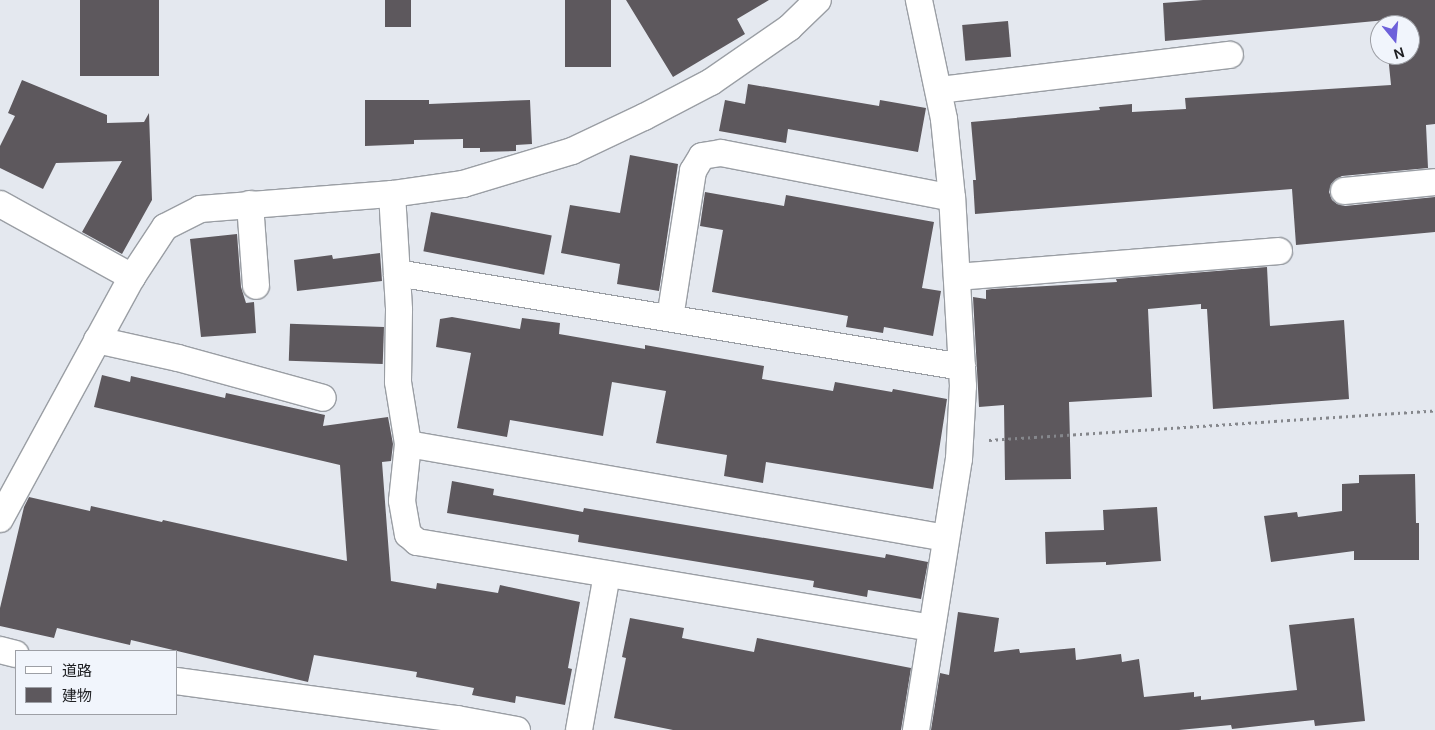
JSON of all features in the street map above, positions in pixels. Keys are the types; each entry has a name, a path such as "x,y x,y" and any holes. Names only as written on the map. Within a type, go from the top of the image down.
{"street":[{"path":"0,518 132,277 164,227 200,209 392,194 463,184 572,151 604,137 711,82 789,28 818,0"},
{"path":"916,730 961,442 962,367 958,276 944,120 919,0"},
{"path":"939,90 1230,55"},
{"path":"670,318 692,171 702,156 721,153 952,198"},
{"path":"1344,190 1435,182"},
{"path":"392,194 397,273 398,382 408,444 402,501 408,534 417,542 932,628"},
{"path":"0,204 132,277"},
{"path":"250,204 256,286"},
{"path":"958,276 1279,251"},
{"path":"397,273 962,367"},
{"path":"97,340 178,358 322,398"},
{"path":"408,444 946,538"},
{"path":"580,730 607,574"},
{"path":"0,650 15,654"},
{"path":"178,681 425,723 517,730"}],"path":[{"path":"961,442 1435,410"}],"building":[{"path":"80,0 159,0 159,76 80,76"},
{"path":"385,0 411,0 411,27 385,27"},
{"path":"565,0 611,0 611,67 565,67"},
{"path":"626,0 769,0 737,19 745,34 673,77"},
{"path":"1203,0 1435,0 1435,124 1426,125 1428,168 1342,176 1331,184 1329,192 1332,200 1337,204 1345,206 1435,197 1435,232 1296,245 1292,189 975,214 973,180 976,180 971,122 1100,110 1099,107 1132,104 1132,112 1186,109 1185,98 1391,85 1389,65 1420,65 1420,15 1370,15 1370,22 1165,41 1163,3"},
{"path":"1008,21 1011,57 965,61 962,25"},
{"path":"22,80 107,115 107,123 144,122 149,113 152,200 122,254 82,232 122,161 56,163 43,189 0,168 0,146 15,116 8,113"},
{"path":"748,84 879,106 880,100 926,108 918,152 788,129 786,143 719,131 725,100 745,104"},
{"path":"365,100 429,100 429,104 530,100 532,144 516,145 516,151 480,152 480,148 463,148 463,139 414,140 414,144 365,146"},
{"path":"630,155 678,164 659,291 617,284 620,264 561,253 570,205 620,213"},
{"path":"705,192 784,206 786,195 934,222 922,288 941,291 933,336 884,327 883,333 846,327 848,316 712,292 723,230 700,226"},
{"path":"431,212 552,235 544,275 423,251"},
{"path":"237,234 241,287 246,303 254,302 256,333 201,337 190,239"},
{"path":"380,253 382,281 297,291 294,260 332,255 333,259"},
{"path":"1267,267 1270,326 1344,320 1349,399 1213,409 1207,309 1201,309 1201,304 1148,309 1152,397 1069,402 1071,479 1005,480 1004,405 979,407 973,297 986,299 986,290 992,289 1117,282 1116,279"},
{"path":"452,317 520,329 522,318 560,323 559,334 645,349 645,345 764,366 762,379 833,391 835,382 892,392 893,389 947,399 933,489 766,462 763,483 724,476 727,455 656,443 666,391 612,382 603,436 510,420 507,437 457,428 471,353 436,347 440,319"},
{"path":"290,324 384,327 383,364 289,361"},
{"path":"102,375 130,382 131,376 225,398 226,393 325,415 323,426 388,417 393,444 391,461 382,462 391,581 436,589 437,583 498,593 500,585 580,602 568,668 572,669 565,705 516,696 515,703 472,695 474,688 416,677 417,672 314,655 308,682 131,640 130,645 57,628 54,638 0,626 0,608 24,507 29,497 90,511 91,506 162,522 163,520 347,561 340,465 94,407"},
{"path":"1415,474 1416,523 1419,523 1419,560 1354,560 1354,551 1271,562 1264,516 1297,512 1298,517 1342,511 1342,484 1359,483 1359,475"},
{"path":"452,481 494,489 493,495 583,512 584,508 885,558 886,554 928,562 921,599 868,590 867,597 813,587 814,581 578,542 579,535 447,513"},
{"path":"1157,507 1161,561 1106,565 1106,562 1046,564 1045,532 1104,530 1103,510"},
{"path":"958,612 999,618 994,652 1019,649 1020,653 1075,648 1076,660 1121,654 1122,662 1139,659 1144,697 1194,692 1194,697 1201,696 1201,700 1297,690 1289,625 1354,618 1365,721 1315,726 1314,720 1232,729 1231,725 1179,730 931,730 940,673 949,675"},
{"path":"630,618 684,628 682,638 754,652 757,638 911,668 901,730 673,730 614,718 626,658 622,657"}]}
